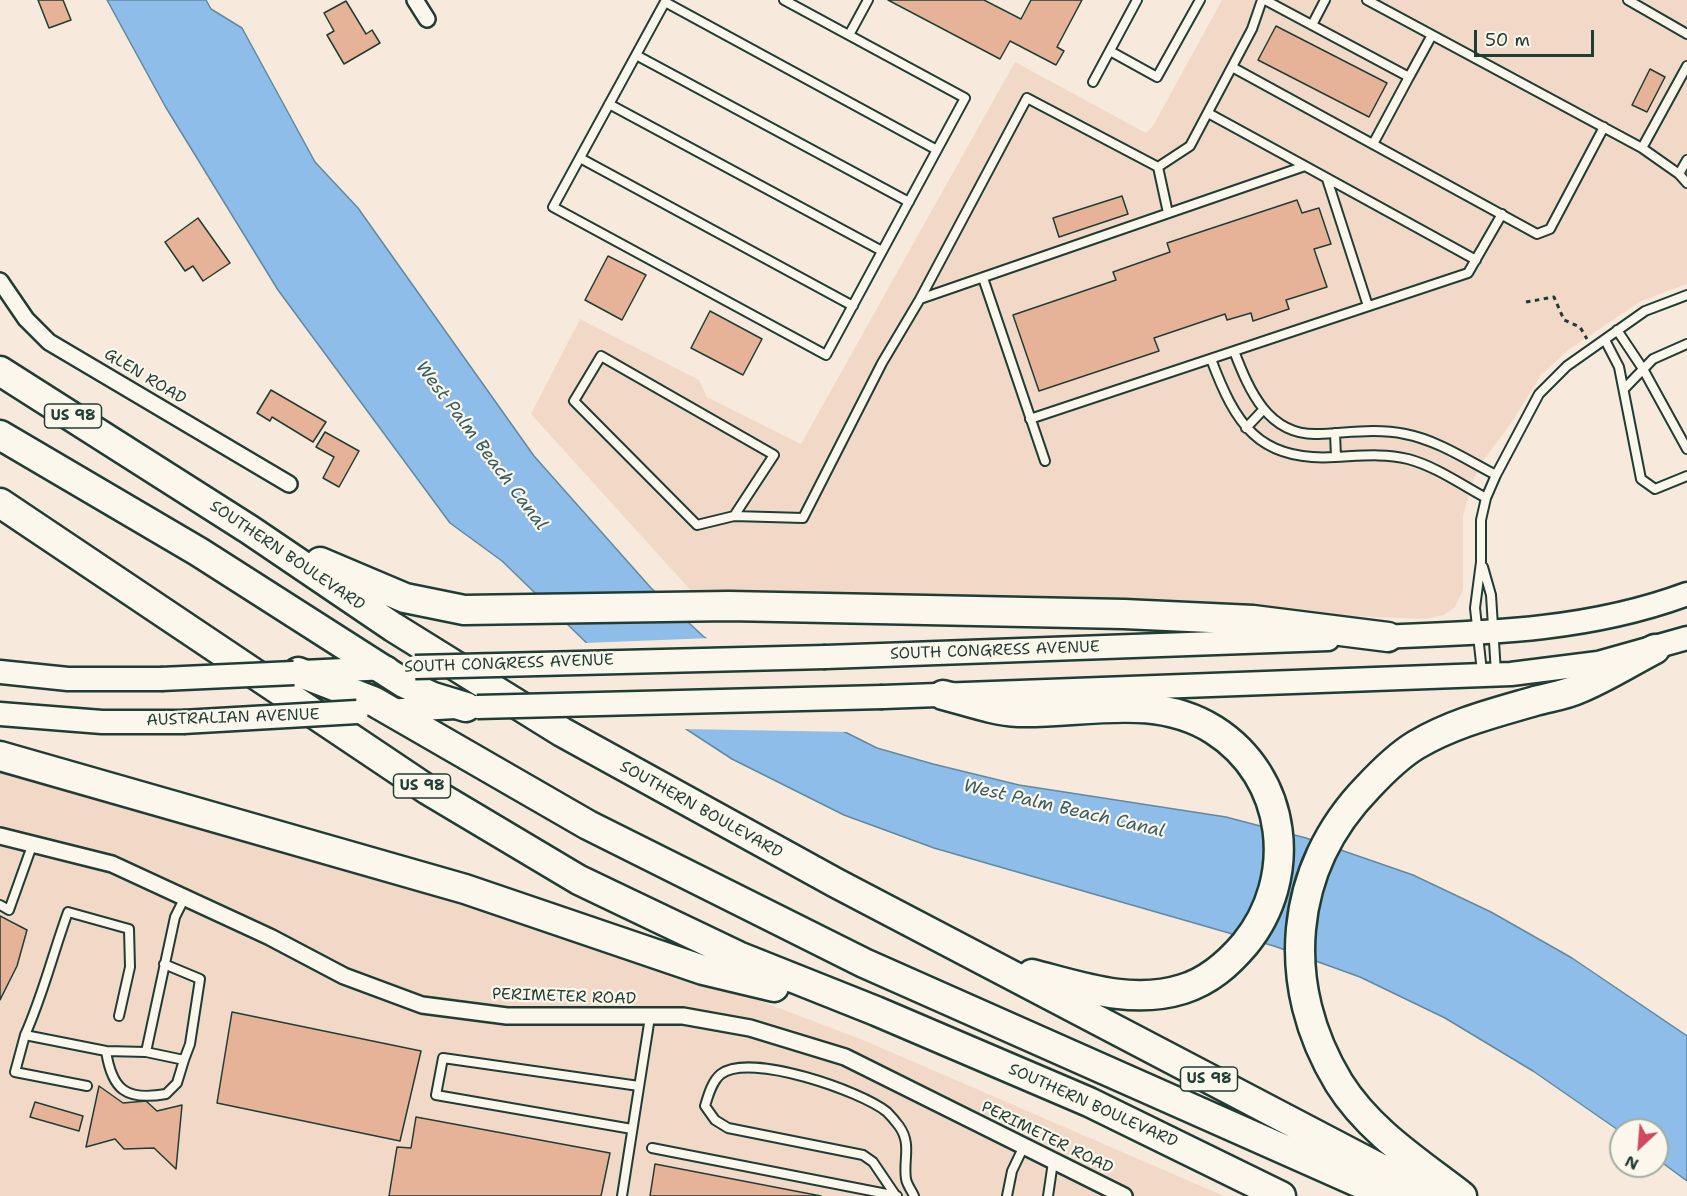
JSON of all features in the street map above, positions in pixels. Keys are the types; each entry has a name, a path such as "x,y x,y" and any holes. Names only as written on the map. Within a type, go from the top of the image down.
{"highway":[{"name":"SOUTHERN BOULEVARD","path":"0,371 249,530 393,627 562,732 690,805 984,962 1433,1196"},
{"path":"0,435 190,546 426,694 472,707"},
{"name":"SOUTHERN BOULEVARD","path":"0,503 428,790 528,852 684,933 876,1011 1089,1102 1281,1196"},
{"path":"249,530 375,587 420,603 464,610 707,607 1135,614 1253,620 1388,637"},
{"path":"1462,1196 1385,1136 1352,1101 1339,1083 1318,1040 1303,981 1299,950 1303,909 1315,866 1324,844 1340,821 1378,776 1413,747 1472,720 1578,689 1655,649"},
{"path":"296,673 352,691 391,710 457,752 588,825 864,963 1389,1196"},
{"path":"943,695 1016,712 1140,708 1174,712 1214,730 1238,749 1261,778 1272,802 1278,841 1274,886 1258,926 1223,967 1199,982 1168,993 1137,996 1105,993 984,962"},
{"path":"0,756 465,889 703,970 876,1011"}],"main road":[{"name":"SOUTH CONGRESS AVENUE","path":"296,673 382,668 826,657 1486,634 1592,622 1648,608 1687,594"},
{"path":"472,707 883,697 1489,675 1569,668 1655,649 1687,638"},
{"path":"0,672 68,679 296,673"},
{"name":"AUSTRALIAN AVENUE","path":"0,714 102,722 183,722 472,707"}],"street":[{"path":"415,0 427,19"},
{"name":"GLEN ROAD","path":"0,281 26,319 49,342 290,484"},
{"name":"PERIMETER ROAD","path":"0,836 112,864 185,897 344,976 422,1005 507,1016 683,1016 750,1028 844,1057 1023,1148 1124,1196"}],"lane":[{"path":"784,0 965,98 937,150 909,202 882,251 853,306 826,355 553,207 665,1 937,150"},
{"path":"849,35 868,0"},
{"path":"1093,82 1137,0"},
{"path":"1110,51 1157,77 1200,0"},
{"path":"1158,167 1190,146 1252,30 1263,0 1409,77"},
{"path":"1312,25 1325,0"},
{"path":"1367,0 1377,2 1432,35 1642,148 1679,174 1687,183"},
{"path":"1628,0 1687,34"},
{"path":"1373,144 1432,35"},
{"path":"636,55 909,202"},
{"path":"1642,148 1687,66"},
{"path":"1232,67 1537,234 1550,229 1604,127"},
{"path":"734,516 774,455 601,356 574,401 696,525 734,516 803,518 882,363 920,299 1027,98 1158,167 1168,213"},
{"path":"609,104 882,251"},
{"path":"1208,113 1476,260"},
{"path":"580,158 853,306"},
{"path":"1679,174 1687,160"},
{"path":"920,299 1305,166"},
{"path":"1327,178 1368,306"},
{"path":"1030,418 1468,273 1502,214"},
{"path":"983,278 1045,461"},
{"path":"1489,675 1486,634 1475,608 1481,562 1480,527 1486,498 1496,475 1539,394 1567,366 1645,311 1687,295"},
{"path":"1617,330 1644,369 1687,449"},
{"path":"1605,340 1616,358 1641,478 1655,489 1687,476"},
{"path":"1624,389 1653,359 1686,347"},
{"path":"1234,351 1248,388 1263,410 1279,423 1294,430 1315,434 1378,431 1424,438 1496,475"},
{"path":"1211,359 1229,404 1246,428 1277,450 1295,456 1388,455 1409,459 1486,498"},
{"path":"1246,428 1263,410"},
{"path":"1335,433 1336,457"},
{"path":"1481,562 1491,595 1486,634 1489,675"},
{"path":"0,905 9,910 33,843"},
{"path":"146,1052 175,917 185,897"},
{"path":"87,1086 15,1072 25,1035 42,999 55,949 68,912 129,929 130,967 119,1016"},
{"path":"106,1051 113,1080 124,1091 137,1095 166,1094 177,1083 190,1044 200,979 164,964"},
{"path":"622,1196 650,1017"},
{"path":"25,1035 106,1051 146,1052 184,1060"},
{"path":"633,1129 436,1095 443,1058 639,1086"},
{"path":"896,1196 873,1162 862,1155 729,1128 715,1120 705,1106 710,1089 722,1074 745,1066 808,1077 870,1102 888,1113 901,1128 908,1144 906,1181 914,1196"},
{"path":"651,1148 896,1196"},
{"path":"1007,1196 1012,1171 1023,1148"},
{"path":"1048,1196 1053,1162"}],"path":[{"path":"1526,302 1554,297 1564,320 1580,327 1593,348"}],"shaded area":[{"path":"1222,0 1687,0 1687,284 1641,301 1568,350 1541,375 1511,423 1483,461 1472,483 1463,516 1463,590 1455,607 1444,615 1425,619 928,599 885,593 694,594 531,414 580,319 699,380 707,397 801,444 1015,62 1146,133 1153,126"},
{"path":"0,766 420,885 647,958 863,1040 1224,1196 0,1196"}],"water":[{"name":"West Palm Beach Canal","path":"107,0 206,0 211,9 242,28 315,162 358,208 534,456 651,588 703,636 815,717 877,748 933,764 1019,785 1226,817 1306,838 1413,875 1491,912 1572,958 1687,1036 1687,1181 1669,1168 1669,1118 1609,1118 1609,1124 1533,1071 1445,1018 1360,977 1274,946 934,848 844,815 732,759 686,729 628,683 502,561 450,523 278,290 165,106"}],"pier":[{"path":"712,638 816,714 851,732 681,729 626,685 584,643"}],"building":[{"path":"38,0 63,0 71,20 49,28"},
{"path":"888,0 984,0 1021,19 1031,0 1082,0 1057,47 1064,51 1056,65 1010,41 1000,59"},
{"path":"346,1 366,34 372,30 380,43 344,64 327,35 334,31 324,13"},
{"path":"1276,26 1387,83 1369,117 1258,60"},
{"path":"1650,69 1665,77 1647,112 1632,105"},
{"path":"1122,196 1128,214 1059,237 1053,218"},
{"path":"1297,200 1302,213 1319,208 1331,244 1314,249 1327,287 1286,300 1289,309 1253,321 1251,313 1227,320 1225,314 1154,338 1159,351 1039,391 1013,315 1116,280 1113,272 1170,252 1167,243"},
{"path":"198,218 230,263 203,281 193,266 185,271 165,242"},
{"path":"608,256 646,275 622,320 585,300"},
{"path":"710,311 762,339 743,375 691,348"},
{"path":"271,390 326,422 313,442 272,417 270,421 257,413"},
{"path":"325,432 359,451 339,487 323,478 334,457 316,447"},
{"path":"0,916 27,930 17,966 0,1000"},
{"path":"232,1012 421,1051 400,1141 217,1103"},
{"path":"99,1086 123,1103 146,1101 157,1111 182,1105 176,1169 154,1148 124,1149 115,1139 86,1147"},
{"path":"35,1102 83,1116 79,1131 30,1117"},
{"path":"416,1117 610,1153 601,1196 389,1196 397,1147 411,1148"},
{"path":"655,1164 821,1196 650,1196"}]}
